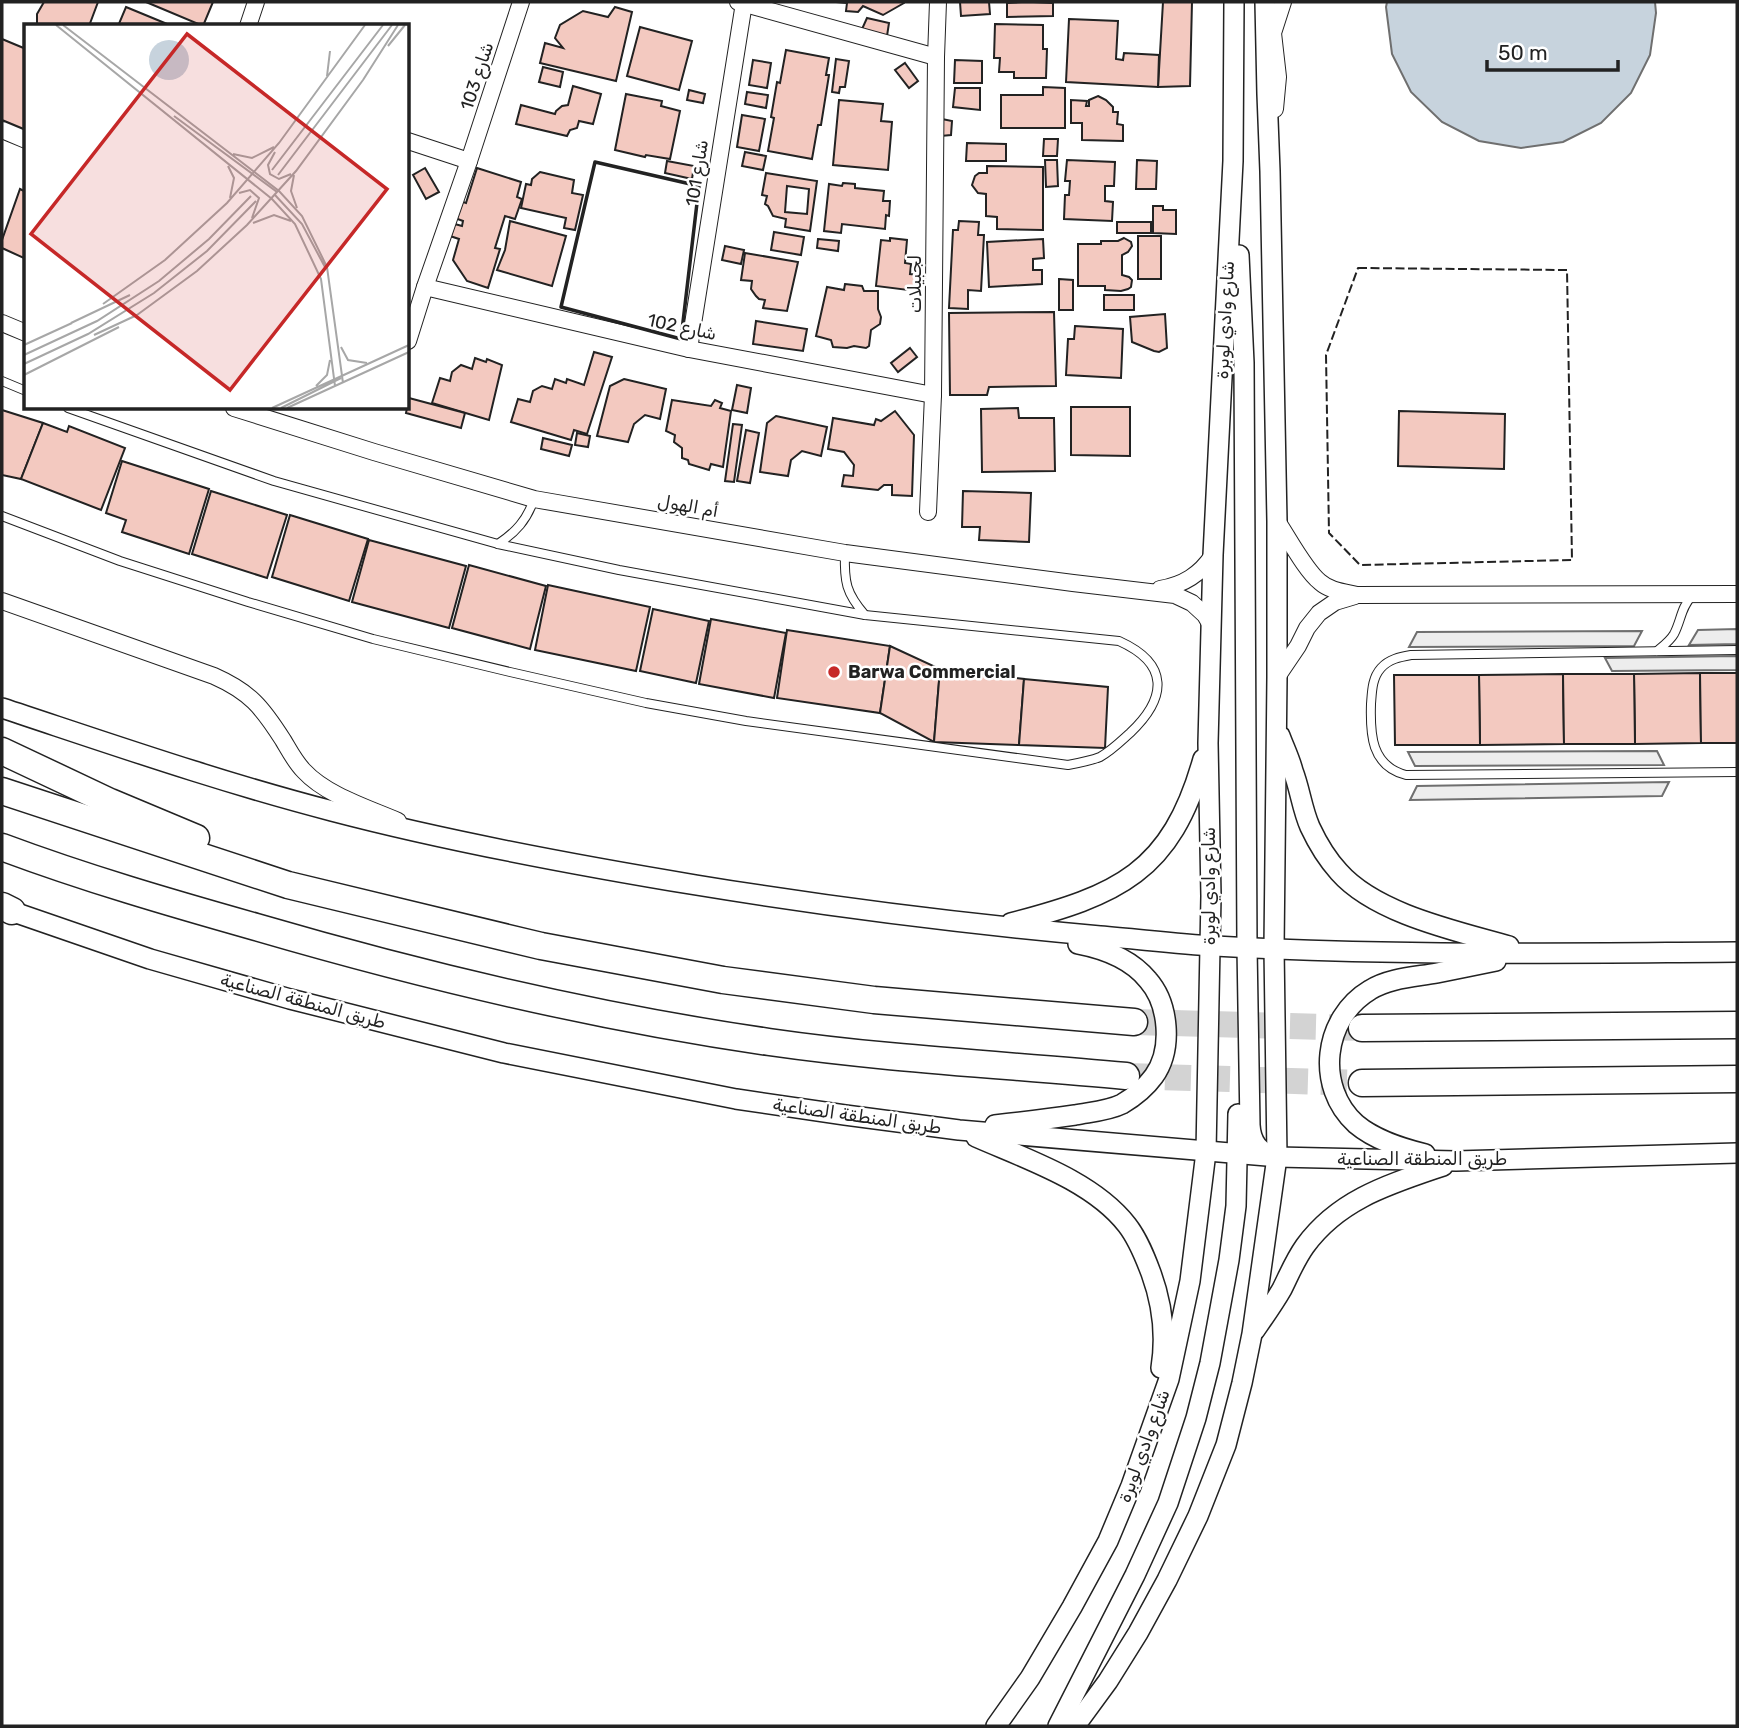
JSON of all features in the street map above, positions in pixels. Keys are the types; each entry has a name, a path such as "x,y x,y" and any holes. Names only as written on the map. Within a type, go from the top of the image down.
{"highway":[{"path":"2,751 110,802 202,841 288,885"},
{"path":"2,790 288,885 541,946 723,980 874,1000 1134,1022"},
{"path":"2,847 203,912 365,959 505,993 769,1042 870,1054 1126,1076"},
{"path":"1362,1028 1737,1025"},
{"path":"1362,1083 1737,1079"}],"street":[{"path":"249,24 256,2"},
{"name":"شارع 103","path":"410,335 521,2"},
{"path":"741,2 936,57"},
{"name":"شارع 101","path":"689,349 741,2"},
{"name":"لجبيلات","path":"928,512 933,395 938,2"},
{"name":"شارع وادي لوبرة","path":"996,1726 1030,1678 1108,1541 1152,1432 1168,1379 1190,1281 1206,1152 1210,946 1208,743 1213,555 1233,161 1234,2"},
{"path":"1075,1726 1108,1681 1167,1580 1198,1516 1226,1446 1252,1334 1277,1157 1274,948 1277,521 1265,2"},
{"path":"1270,171 1278,77 1273,33 1283,2"},
{"path":"2,130 24,139"},
{"path":"410,142 470,161"},
{"path":"1233,161 1244,363 1250,1132 1261,1151 1277,1157"},
{"name":"شارع 102","path":"425,287 689,349 933,395"},
{"path":"2,323 24,332"},
{"name":"أم الهول","path":"240,410 534,499 845,554 1175,595 1192,603 1205,615 1212,627"},
{"path":"1277,521 1307,568 1320,582 1336,591 1357,595 1737,594"},
{"name":"أم الهول","path":"1147,591 1175,586 1192,578 1206,566 1213,555"},
{"path":"1277,677 1319,613 1335,602 1357,595"},
{"path":"2,601 235,685 255,701 272,722 304,772 339,796 425,833"},
{"path":"2,708 247,787 333,811 425,833 622,873 803,903 996,927 1210,946 1321,951 1533,954 1737,951"},
{"path":"1276,727 1294,772 1310,827 1339,873 1361,891 1414,917 1533,954"},
{"path":"996,927 1096,897 1125,882 1154,858 1189,804 1208,743"},
{"name":"طريق المنطقة الصناعية","path":"5,908 163,963 290,999 503,1052 736,1099 959,1130 1238,1155 1457,1161 1737,1153"},
{"path":"959,1130 1096,1111 1119,1105 1138,1094 1156,1074 1166,1040 1166,1016 1159,996 1135,967 1097,948 996,927"},
{"path":"1058,1726 1135,1576 1168,1503 1196,1418 1210,1363 1229,1260 1236,1206 1238,1155 1237,968 1229,955 1210,946"},
{"path":"1457,1161 1396,1145 1370,1135 1354,1122 1333,1091 1329,1057 1333,1037 1340,1018 1356,1000 1371,989 1389,982 1533,954"},
{"path":"959,1130 1067,1178 1106,1204 1128,1226 1144,1254 1157,1290 1162,1323 1163,1357 1152,1432"},
{"path":"1252,1334 1280,1292 1305,1246 1329,1219 1360,1197 1383,1186 1457,1161"}],"lane":[{"path":"2,381 24,390"},
{"path":"2,516 120,561 373,639 646,703 746,721 1068,765 1091,760 1116,746 1143,720 1156,699 1158,682 1154,668 1137,649 1119,641 865,615 619,570 498,544 274,481 74,410"},
{"path":"498,544 512,535 523,523 534,499"},
{"path":"845,554 846,584 852,600 865,615"},
{"path":"1657,651 1674,633 1683,608 1693,594"},
{"path":"1737,650 1411,655 1388,661 1380,669 1372,689 1371,725 1373,745 1379,757 1397,773 1406,775 1737,772"}],"shaded area":[{"path":"1387,2 1655,2 1656,13 1650,55 1631,93 1601,123 1563,142 1521,148 1479,141 1442,122 1411,92 1392,54"},
{"path":"1737,629 1737,644 1689,645 1698,630"},
{"path":"1642,631 1634,646 1409,647 1417,632"},
{"path":"1737,656 1737,670 1612,671 1605,658"},
{"path":"1657,751 1664,765 1415,766 1408,752"},
{"path":"1669,782 1662,796 1410,800 1417,786"}],"building":[{"path":"44,2 98,2 90,24 37,24 37,14"},
{"path":"146,2 213,2 204,24"},
{"path":"836,2 904,3 883,15 863,6 858,12 846,11 847,3"},
{"path":"960,2 989,2 990,14 961,16"},
{"path":"1163,2 1192,2 1190,86 1158,87"},
{"path":"1007,3 1053,3 1053,16 1007,17"},
{"path":"126,7 167,24 119,24"},
{"path":"615,7 632,12 616,81 540,63 545,43 563,48 555,38 560,25 583,11 608,17"},
{"path":"867,18 889,23 887,36 862,29"},
{"path":"1069,19 1118,21 1116,59 1123,60 1124,53 1159,55 1158,87 1066,82"},
{"path":"995,24 1043,25 1043,49 1047,49 1046,78 1014,78 1014,72 999,72 1000,58 994,58"},
{"path":"640,27 692,41 679,90 627,76"},
{"path":"2,39 24,48 24,129 2,120"},
{"path":"786,50 829,58 821,125 818,125 812,159 768,151 777,82 780,83"},
{"path":"836,59 849,61 845,87 840,87 839,93 832,92"},
{"path":"753,60 771,63 767,88 749,85"},
{"path":"955,60 982,61 982,83 954,83"},
{"path":"905,63 918,81 909,88 895,70"},
{"path":"543,67 563,72 560,87 539,82"},
{"path":"573,86 601,94 593,124 579,121 577,128 570,130 567,136 516,124 521,105 555,114 562,106 568,105"},
{"path":"1043,87 1065,88 1065,128 1001,128 1001,95 1043,95"},
{"path":"955,88 980,88 980,110 953,107"},
{"path":"689,90 705,94 703,103 687,100"},
{"path":"747,92 768,95 766,108 745,104"},
{"path":"626,94 662,101 661,106 680,111 670,159 615,150"},
{"path":"1098,96 1113,107 1113,112 1118,112 1117,124 1123,125 1123,141 1082,140 1082,123 1071,123 1071,100 1087,101 1086,106 1089,106 1089,100"},
{"path":"839,100 883,104 881,121 892,122 888,170 833,165"},
{"path":"742,115 765,119 759,151 737,147"},
{"path":"942,119 952,121 951,135 941,136"},
{"path":"1044,139 1058,139 1057,156 1043,156"},
{"path":"967,143 1006,144 1006,161 966,161"},
{"path":"745,152 766,156 763,170 742,166"},
{"path":"1045,160 1057,160 1058,186 1046,187"},
{"path":"1067,160 1115,162 1114,186 1105,186 1105,201 1113,202 1112,221 1064,219 1065,195 1069,195 1070,181 1065,181"},
{"path":"1137,160 1157,161 1156,189 1136,189"},
{"path":"667,161 694,166 692,179 665,173"},
{"path":"987,166 1043,167 1043,230 997,229 997,217 986,216 986,194 978,193 972,185 975,176 987,173"},
{"path":"425,168 439,192 426,199 413,175"},
{"path":"477,168 521,182 517,197 522,199 515,219 505,216 495,248 500,249 488,288 467,281 453,260 459,239 447,235 451,223 462,226 463,221 452,217 457,200 466,203"},
{"path":"540,172 574,180 572,193 583,195 575,230 564,228 566,218 521,208 526,184 531,185 532,179"},
{"path":"766,173 817,181 810,231 785,227 786,219 773,216 765,204 767,196 762,195","holes":["787,186 809,189 807,214 785,212"]},
{"path":"843,183 855,184 855,188 884,191 883,201 890,201 885,229 842,224 841,233 824,231 829,184 842,186"},
{"path":"20,189 24,191 24,258 2,248 2,240"},
{"path":"1153,206 1163,206 1163,210 1176,210 1176,234 1153,233"},
{"path":"510,221 566,236 552,286 497,270 505,250"},
{"path":"959,221 979,222 978,235 984,235 981,291 968,290 968,309 949,308 953,230 958,230"},
{"path":"1117,222 1151,222 1151,233 1117,233"},
{"path":"774,232 804,237 801,255 771,250"},
{"path":"1138,236 1161,236 1161,279 1138,279"},
{"path":"890,238 907,240 905,263 911,264 910,274 920,275 918,292 912,291 912,287 908,290 876,286 881,240 890,241"},
{"path":"1124,238 1131,242 1132,246 1122,255 1122,275 1132,280 1131,287 1121,291 1105,290 1105,286 1078,286 1078,244 1101,244 1101,241 1118,241"},
{"path":"818,239 839,241 838,251 817,248"},
{"path":"1043,239 1044,258 1033,259 1033,270 1042,270 1042,284 989,287 987,242"},
{"path":"725,246 744,250 741,264 722,260"},
{"path":"745,253 798,262 787,311 763,308 765,300 759,299 751,289 752,281 741,280"},
{"path":"1059,279 1073,280 1073,310 1059,310"},
{"path":"845,284 862,286 864,291 878,291 880,324 871,330 869,346 866,348 833,347 831,340 816,336 827,287 844,290"},
{"path":"1104,295 1134,295 1134,310 1104,310"},
{"path":"1054,312 1056,386 989,387 987,395 950,395 949,313"},
{"path":"1165,314 1167,348 1159,352 1132,342 1130,317"},
{"path":"756,321 807,329 803,351 753,344"},
{"path":"1075,326 1123,329 1121,378 1066,375 1068,339 1074,339"},
{"path":"910,348 917,357 898,372 891,363"},
{"path":"594,352 612,357 587,434 574,430 571,440 511,422 518,399 530,402 533,391 542,386 552,389 555,379 566,383 567,379 584,385"},
{"path":"475,358 502,365 489,420 432,403 440,378 450,381 452,372 461,365 472,369"},
{"path":"624,379 666,389 660,419 645,415 634,424 628,442 597,436 610,386"},
{"path":"737,385 751,388 747,413 732,410"},
{"path":"410,398 465,413 461,428 406,413 410,410"},
{"path":"672,400 711,406 715,400 722,403 720,408 731,411 723,467 711,464 709,470 689,464 688,460 682,458 682,448 674,442 675,435 666,431"},
{"path":"1071,407 1130,407 1130,456 1071,455"},
{"path":"1018,408 1019,418 1054,418 1055,471 982,472 981,409"},
{"path":"2,410 43,423 21,479 2,475"},
{"path":"895,411 914,435 912,496 892,495 892,485 884,485 878,490 842,486 844,475 853,476 854,465 844,452 828,449 833,418 874,425 876,419 881,421"},
{"path":"1399,411 1505,414 1504,469 1398,466"},
{"path":"776,416 827,427 821,456 802,451 791,460 788,476 760,472 767,423"},
{"path":"43,423 67,432 69,426 125,448 101,510 21,479"},
{"path":"733,424 742,425 734,482 725,481"},
{"path":"746,430 759,433 750,483 737,481"},
{"path":"577,433 590,436 588,447 575,445"},
{"path":"543,438 572,445 569,456 541,449"},
{"path":"122,461 209,489 189,554 122,532 126,520 106,513"},
{"path":"211,491 287,515 267,578 192,554"},
{"path":"963,491 1031,493 1029,542 979,540 980,527 962,527"},
{"path":"290,515 368,539 349,601 272,577"},
{"path":"369,540 466,566 449,628 352,602"},
{"path":"469,565 546,586 530,649 452,628"},
{"path":"548,585 650,607 636,671 535,650"},
{"path":"653,609 709,621 696,683 640,671"},
{"path":"711,619 786,633 774,698 699,684"},
{"name":"Barwa Commercial","path":"787,630 890,646 880,713 777,698"},
{"name":"Barwa Commercial","path":"890,646 940,669 934,742 880,713"},
{"name":"Barwa Commercial","path":"940,669 1024,679 1019,745 934,742"},
{"path":"1700,673 1701,743 1635,744 1634,674"},
{"path":"1700,673 1737,673 1737,743 1701,743"},
{"path":"1563,674 1564,744 1480,745 1479,675"},
{"path":"1563,674 1634,674 1635,744 1564,744"},
{"path":"1394,675 1479,675 1480,745 1395,745"},
{"name":"Barwa Commercial","path":"1024,679 1108,687 1105,748 1019,745"}],"tunnel":[{"path":"1134,1022 1362,1028"},
{"path":"1126,1076 1362,1083"}],"fence":[{"path":"1358,268 1567,270 1572,560 1360,565 1329,533 1326,355 1358,268"}],"wall":[{"path":"595,162 699,186 681,339 561,307 595,162"}],"place":[{"name":"Barwa Commercial","path":"834,672"}]}
